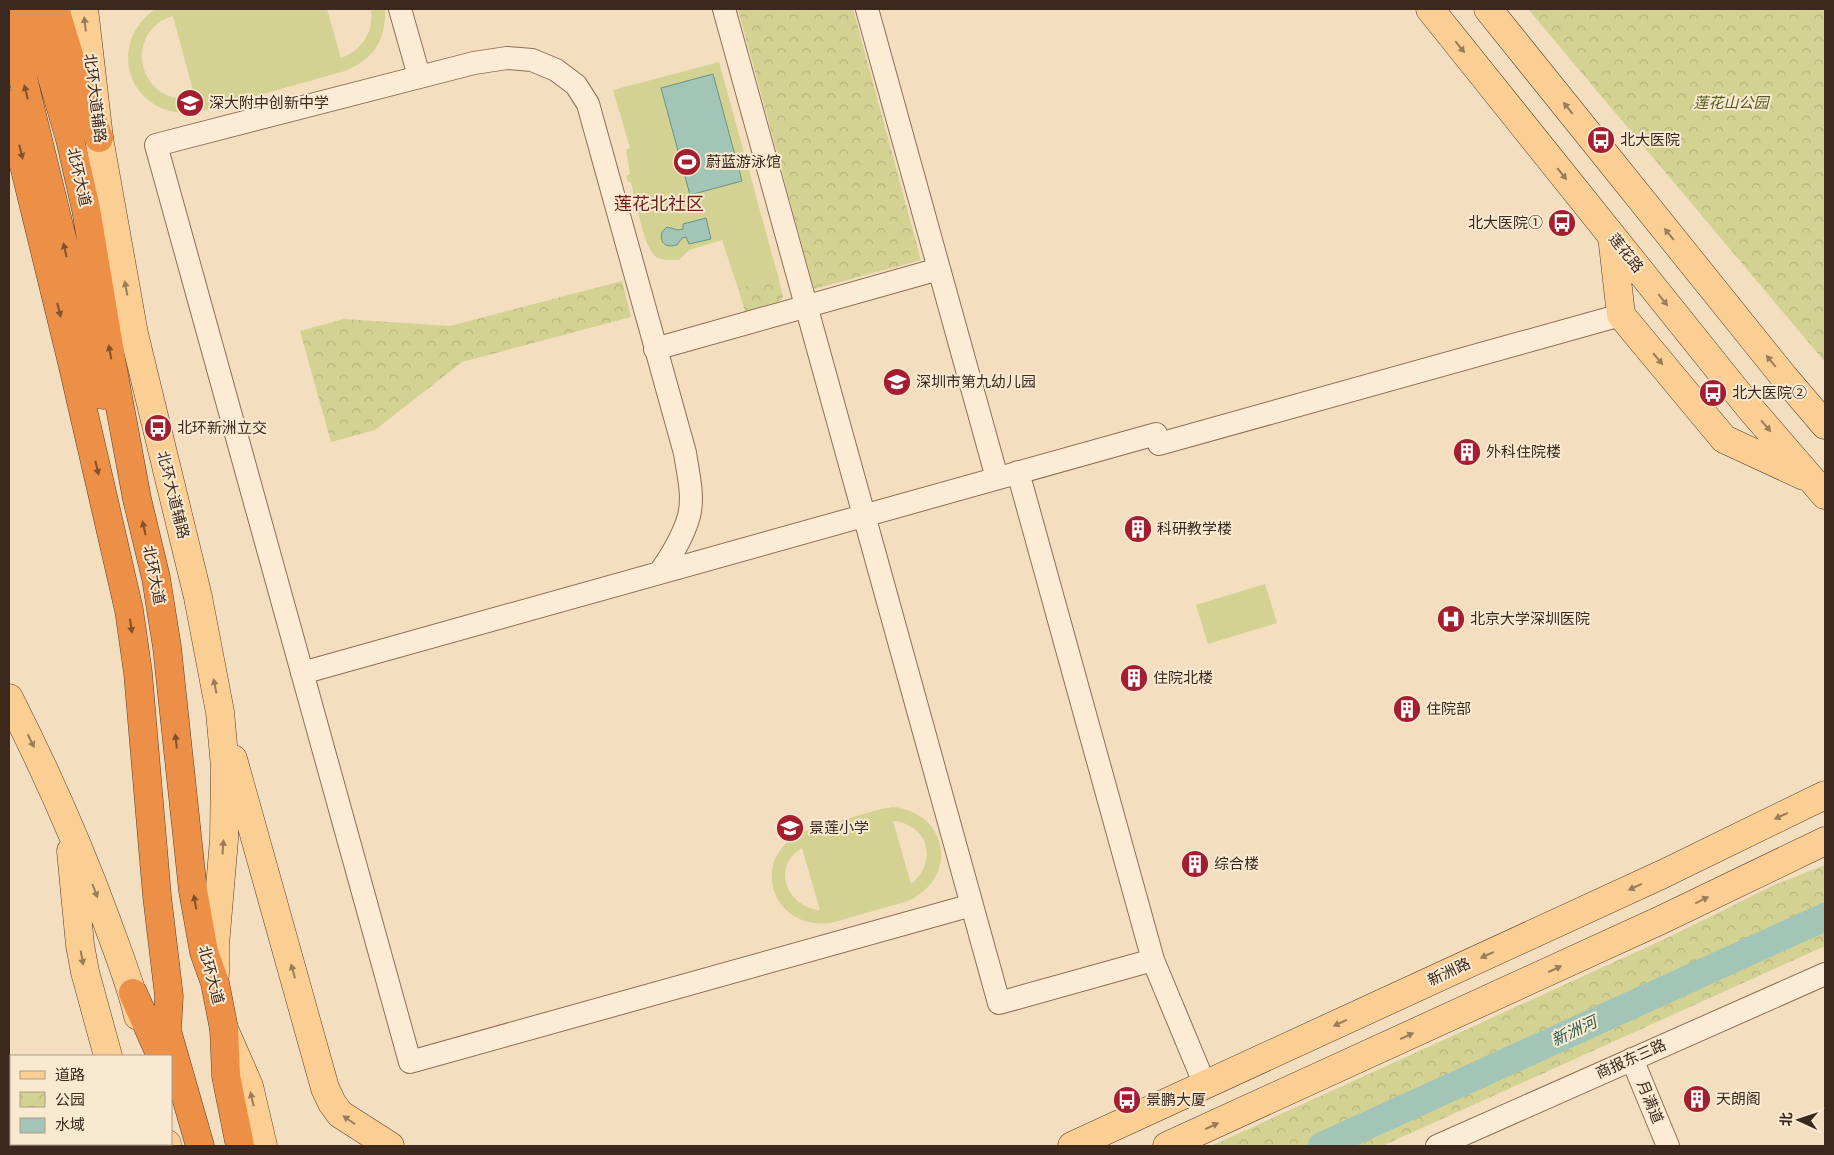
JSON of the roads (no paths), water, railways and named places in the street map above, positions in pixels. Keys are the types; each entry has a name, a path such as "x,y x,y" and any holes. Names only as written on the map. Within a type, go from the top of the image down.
{"highway":[{"name":"北环大道","path":"32,9 70,139 86,209 137,498 156,578 167,648 193,891 204,952 215,983 224,1029 226,1076 240,1146"},
{"path":"54,9 76,78 99,138"},
{"path":"9,21 90,353 137,498"},
{"name":"北环大道","path":"9,104 72,362 129,610 138,673 157,896 169,996 167,1031 200,1146"},
{"path":"133,993 161,1055"},
{"path":"172,1082 200,1146"}],"main road":[{"name":"北环大道辅路","path":"84,9 99,138 134,334 198,597 220,712 225,767 224,840 215,945 215,983"},
{"name":"莲花路","path":"1430,9 1749,407 1819,488"},
{"path":"1488,9 1784,377 1825,425"},
{"path":"1612,236 1621,314 1724,439 1819,488"},
{"path":"9,698 68,822 96,892 133,993 148,1055"},
{"path":"220,712 332,1104 340,1114 390,1146"},
{"name":"新洲路","path":"1072,1146 1663,874 1825,795"},
{"path":"68,822 80,946 85,972 108,1055"},
{"path":"1167,1146 1661,920 1825,841"},
{"path":"224,1029 249,1086 263,1146"}],"street":[{"path":"400,9 419,76"},
{"path":"724,9 999,1003 1153,960"},
{"path":"867,9 939,269 1008,475 1153,960 1205,1085"},
{"path":"660,572 678,546 690,515 690,488 684,453 588,104 576,85 556,70 532,60 507,58 474,63 419,76 156,146 410,1062 972,905"},
{"path":"655,349 939,269"},
{"path":"302,673 1156,434 1159,444 1621,314"},
{"name":"商报东三路","path":"1437,1146 1825,974"},
{"name":"月满道","path":"1627,1061 1659,1146"},
{"name":"月满道","path":"1627,1061 1668,1146"}],"water":[{"path":"713,74 742,181 690,195 661,88"},
{"path":"706,218 711,239 689,244 686,237 673,246 663,242 662,232 667,227 678,230 683,229 683,224"}],"waterway":[{"name":"新洲河","path":"1322,1146 1825,917"}],"place":[{"name":"深大附中创新中学","path":"190,103"},
{"name":"北大医院","path":"1601,140"},
{"name":"蔚蓝游泳馆","path":"687,162"},
{"name":"北大医院①","path":"1562,223"},
{"name":"深圳市第九幼儿园","path":"897,382"},
{"name":"北大医院②","path":"1713,393"},
{"name":"北环新洲立交","path":"158,428"},
{"name":"外科住院楼","path":"1467,452"},
{"name":"科研教学楼","path":"1138,529"},
{"name":"北京大学深圳医院","path":"1451,619"},
{"name":"住院北楼","path":"1134,678"},
{"name":"住院部","path":"1407,709"},
{"name":"景莲小学","path":"790,828"},
{"name":"综合楼","path":"1195,864"},
{"name":"天朗阁","path":"1697,1099"},
{"name":"景鹏大厦","path":"1127,1100"}],"district":[{"name":"莲花北社区","path":"659,204"}],"park label":[{"name":"莲花山公园","path":"1731,103"}]}
